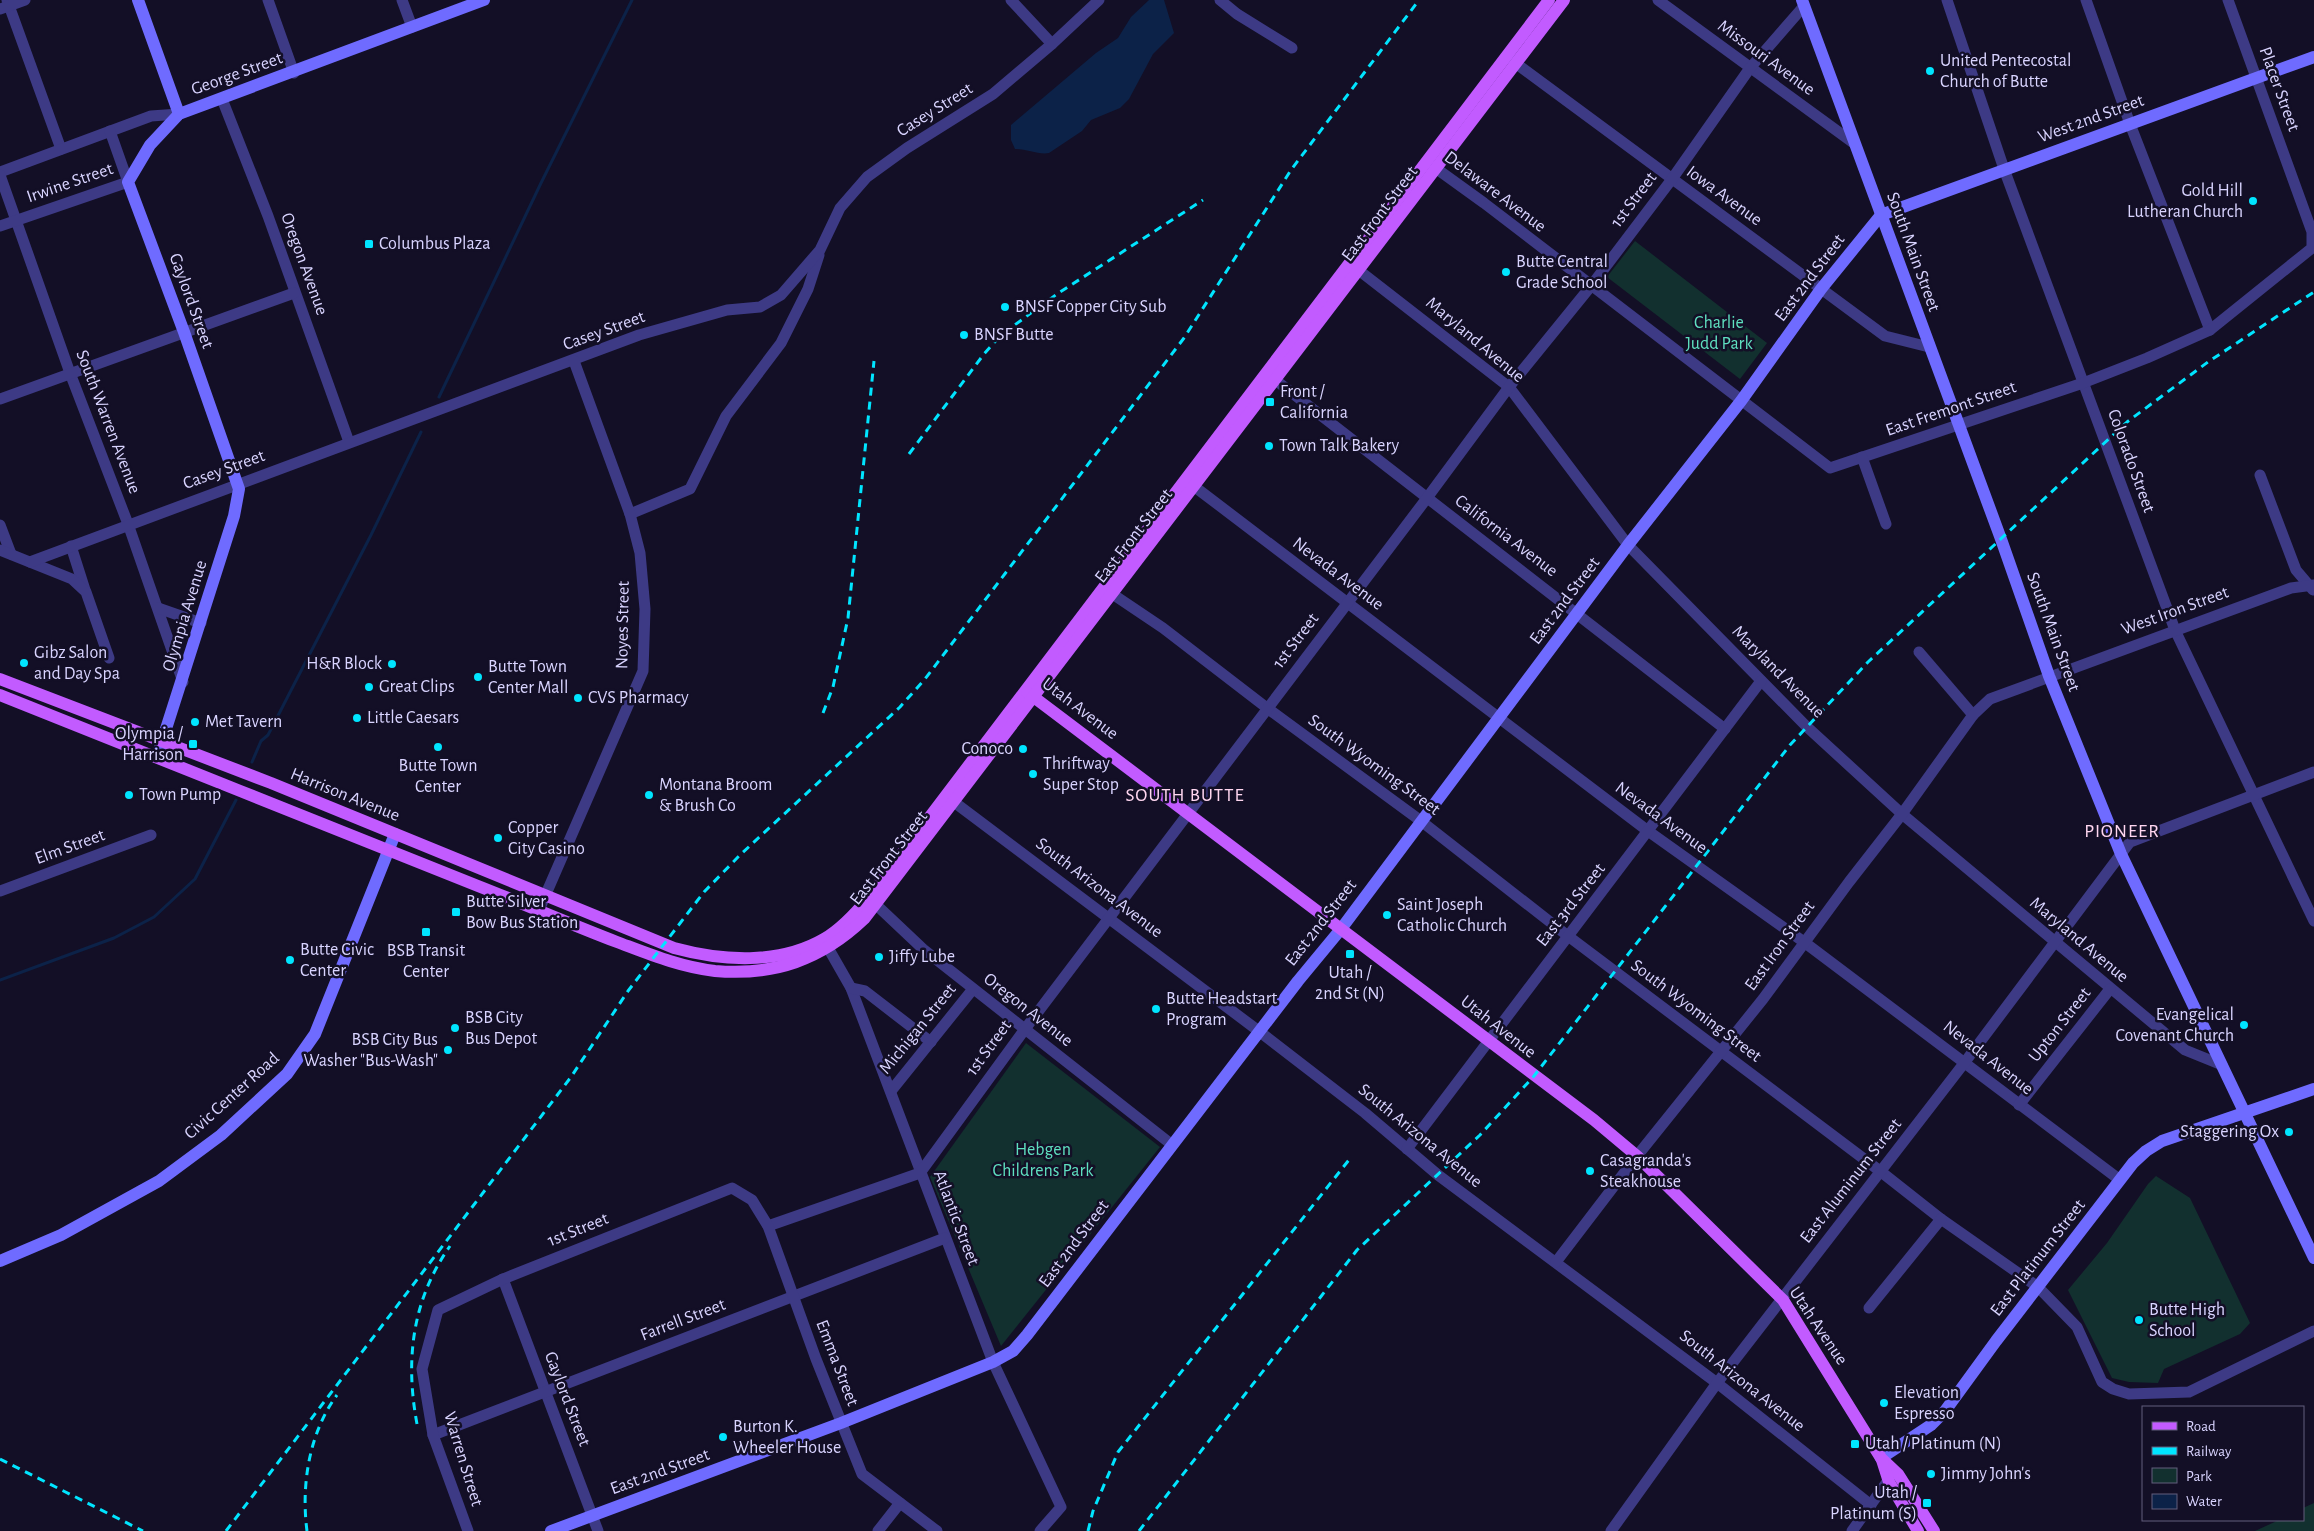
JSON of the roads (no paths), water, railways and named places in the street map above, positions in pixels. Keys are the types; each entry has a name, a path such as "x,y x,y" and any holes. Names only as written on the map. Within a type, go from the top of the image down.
{"main road":[{"name":"East Front Street","path":"1511,60 1549,0"},
{"name":"East Front Street","path":"674,948 718,958 762,958 826,944 847,935 1511,60 1564,0"},
{"name":"Harrison Avenue","path":"0,679 163,741 546,894 674,948"},
{"name":"Utah Avenue","path":"1029,693 1637,1156 1782,1300 1892,1476 1934,1531"},
{"name":"Harrison Avenue","path":"0,695 662,959"},
{"path":"593,933 601,926 624,935 656,941"},
{"name":"East Front Street","path":"662,959 684,967 716,971 764,971 807,959 826,944"},
{"name":"Utah Avenue","path":"1892,1476 1918,1531"}],"street":[{"path":"25,0 5,5 61,149"},
{"path":"138,0 179,114"},
{"path":"268,0 294,73"},
{"path":"402,0 412,27"},
{"name":"George Street","path":"0,173 151,116 179,114 222,99 484,0"},
{"path":"1011,0 1052,44"},
{"name":"Casey Street","path":"30,562 349,442 574,361 639,335 727,310 760,307 781,295 820,250 840,208 867,176 907,148 993,94 1052,44 1099,0"},
{"path":"1220,0 1237,14 1292,48"},
{"name":"Missouri Avenue","path":"1658,0 1855,144"},
{"name":"Colorado Street","path":"1946,0 2004,169 2175,630 2314,921"},
{"path":"2086,0 2130,124 2210,330"},
{"name":"Placer Street","path":"2228,0 2312,232 2312,248"},
{"name":"1st Street","path":"920,1173 1025,1029 1427,498 1509,386 1592,286 1672,179 1750,68 1803,3"},
{"name":"South Main Street","path":"1803,3 1929,348 2001,538 2049,676 2121,854 2314,1258"},
{"name":"West 2nd Street","path":"1881,215 2314,57"},
{"name":"Iowa Avenue","path":"1511,60 1885,336 1929,348"},
{"name":"Oregon Avenue","path":"222,99 268,216 294,293 313,339 349,442"},
{"name":"Irwine Street","path":"0,226 128,182 150,145 179,114"},
{"name":"Gaylord Street","path":"110,131 238,484"},
{"name":"Delaware Avenue","path":"1431,165 1830,468"},
{"name":"South Warren Avenue","path":"0,173 70,373 128,524 183,682"},
{"name":"East 2nd Street","path":"551,1531 841,1423 993,1362 1013,1351 1298,981 1341,929 1579,614 1628,545 1741,400 1821,288 1881,215"},
{"name":"East Fremont Street","path":"1830,468 2083,383 2147,358 2210,330 2312,248"},
{"path":"630,514 690,489 726,416 781,343 808,289 820,250"},
{"name":"Maryland Avenue","path":"1354,267 1509,386 1628,545 1762,681 1902,814 2185,1050 2222,1065"},
{"path":"0,399 294,293"},
{"name":"Noyes Street","path":"539,910 643,672 645,609 640,553 630,514 574,361"},
{"name":"California Avenue","path":"1270,376 1725,729"},
{"path":"1862,457 1886,524"},
{"path":"2260,475 2296,570 2313,588"},
{"name":"Olympia Avenue","path":"157,757 183,682 238,504 238,484"},
{"name":"Nevada Avenue","path":"1190,484 1648,831 1804,942 2120,1180"},
{"path":"0,525 5,552 72,579 86,592"},
{"path":"71,546 109,658"},
{"name":"West Iron Street","path":"2049,676 2291,588 2313,588"},
{"name":"South Wyoming Street","path":"1108,591 1163,628 1267,708 1421,821 1568,936 1880,1171 1940,1219 2038,1286 2077,1326 2102,1382 2113,1389 2129,1394 2189,1392 2314,1331"},
{"path":"158,608 201,623"},
{"path":"1919,652 1973,715"},
{"name":"East Iron Street","path":"1556,1262 1637,1156 1763,999 1902,814 1973,715 1990,699 2049,676"},
{"name":"East 3rd Street","path":"1407,1149 1762,681"},
{"name":"East Aluminum Street","path":"1611,1531 1717,1383 1965,1062 2130,842 2314,772"},
{"name":"South Arizona Avenue","path":"950,798 1260,1032 1438,1175 1717,1383 1871,1505"},
{"name":"Civic Center Road","path":"0,1261 60,1235 159,1181 221,1135 287,1074 316,1034 395,834"},
{"name":"Elm Street","path":"0,891 151,835"},
{"name":"Oregon Avenue","path":"872,901 923,949 1172,1144"},
{"name":"Atlantic Street","path":"826,944 851,988 993,1362 1061,1507 1040,1531"},
{"path":"851,988 865,991 931,1042"},
{"name":"Michigan Street","path":"891,1091 973,989"},
{"name":"Upton Street","path":"2019,1105 2110,989"},
{"name":"East Platinum Street","path":"1881,1458 1930,1425 1945,1411 2133,1163 2146,1151 2162,1141 2314,1089"},
{"path":"768,1226 920,1173"},
{"name":"1st Street","path":"438,1310 503,1278 732,1188"},
{"name":"Emma Street","path":"732,1188 752,1200 768,1226 841,1423 862,1474 937,1531"},
{"path":"1869,1308 1940,1219"},
{"name":"Farrell Street","path":"433,1435 945,1238"},
{"name":"Gaylord Street","path":"503,1278 598,1531"},
{"name":"Warren Street","path":"438,1310 422,1369 433,1435 468,1531"},
{"path":"1852,1531 1892,1476"},
{"path":"878,1531 900,1503"}],"water":[{"path":"1149,0 1164,0 1174,33 1153,54 1129,99 1120,108 1091,120 1082,131 1049,153 1015,149 1011,140 1011,125 1096,53 1118,38 1131,17"}],"waterway":[{"path":"439,397 541,183 632,0"},
{"path":"252,762 261,741 268,735 371,535 421,432"},
{"path":"0,980 114,938 154,917 195,879 236,800"}],"railway":[{"path":"226,1531 571,1077 628,991 704,892 740,855 900,707 925,679 1184,338 1291,170 1419,0"},
{"path":"909,454 984,354 1001,335 1057,294 1203,200"},
{"path":"1139,1531 1357,1250 1480,1135 1534,1076 1790,745 1868,662 2127,422 2208,362 2314,292"},
{"path":"823,713 833,687 848,618 874,361"},
{"path":"1088,1531 1093,1511 1118,1452 1352,1156"},
{"path":"417,1424 412,1377 415,1331 427,1288 450,1246"},
{"path":"307,1531 305,1496 309,1460 320,1426 327,1410 337,1395"},
{"path":"0,1459 143,1531"}],"place":[{"name":"United Pentecostal Church of Butte","path":"1930,71"},
{"name":"Gold Hill Lutheran Church","path":"2253,201"},
{"name":"Columbus Plaza","path":"369,244"},
{"name":"Butte Central Grade School","path":"1506,272"},
{"name":"BNSF Copper City Sub","path":"1005,307"},
{"name":"BNSF Butte","path":"964,335"},
{"name":"Front / California","path":"1270,402"},
{"name":"Town Talk Bakery","path":"1269,446"},
{"name":"Gibz Salon and Day Spa","path":"24,663"},
{"name":"H&R Block","path":"392,664"},
{"name":"Butte Town Center Mall","path":"478,677"},
{"name":"Great Clips","path":"369,687"},
{"name":"CVS Pharmacy","path":"578,698"},
{"name":"Little Caesars","path":"357,718"},
{"name":"Met Tavern","path":"195,722"},
{"name":"Olympia / Harrison","path":"193,744"},
{"name":"Butte Town Center","path":"438,747"},
{"name":"Conoco","path":"1023,749"},
{"name":"Thriftway Super Stop","path":"1033,774"},
{"name":"Town Pump","path":"129,795"},
{"name":"Montana Broom & Brush Co","path":"649,795"},
{"name":"Copper City Casino","path":"498,838"},
{"name":"Butte Silver Bow Bus Station","path":"456,912"},
{"name":"Saint Joseph Catholic Church","path":"1387,915"},
{"name":"BSB Transit Center","path":"426,932"},
{"name":"Utah / 2nd St (N)","path":"1350,954"},
{"name":"Jiffy Lube","path":"879,957"},
{"name":"Butte Civic Center","path":"290,960"},
{"name":"Butte Headstart Program","path":"1156,1009"},
{"name":"Evangelical Covenant Church","path":"2244,1025"},
{"name":"BSB City Bus Depot","path":"455,1028"},
{"name":"BSB City Bus Washer \"Bus-Wash\"","path":"448,1050"},
{"name":"Staggering Ox","path":"2289,1132"},
{"name":"Casagranda's Steakhouse","path":"1590,1171"},
{"name":"Butte High School","path":"2139,1320"},
{"name":"Elevation Espresso","path":"1884,1403"},
{"name":"Burton K. Wheeler House","path":"723,1437"},
{"name":"Utah / Platinum (N)","path":"1855,1444"},
{"name":"Jimmy John's","path":"1931,1474"},
{"name":"Utah / Platinum (S)","path":"1927,1503"}],"district":[{"name":"SOUTH BUTTE","path":"1185,795"},
{"name":"PIONEER","path":"2122,831"}],"park label":[{"name":"Charlie Judd Park","path":"1719,333"},
{"name":"Hebgen Childrens Park","path":"1043,1160"}]}
